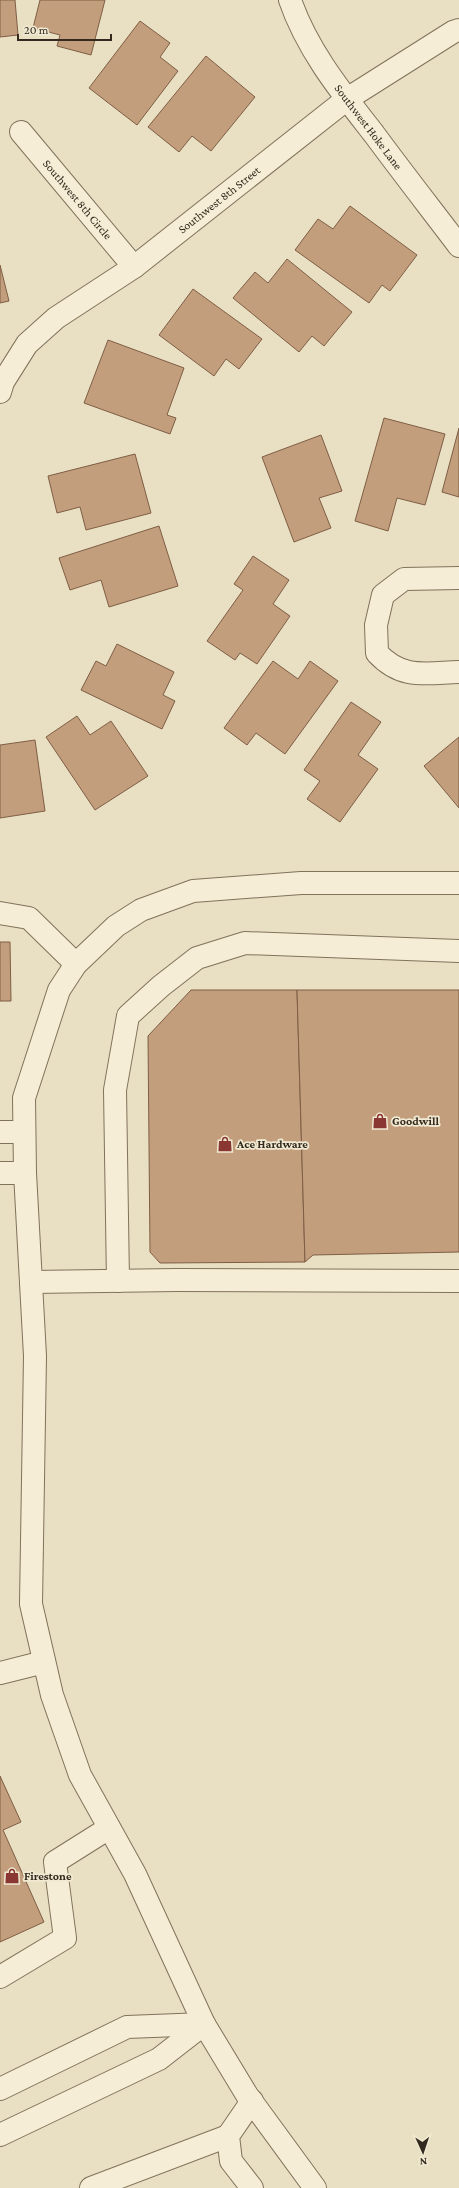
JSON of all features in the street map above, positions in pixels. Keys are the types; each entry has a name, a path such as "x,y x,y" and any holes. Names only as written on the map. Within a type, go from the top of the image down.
{"street":[{"name":"Southwest Hoke Lane","path":"290,0 295,15 315,52 347,99 459,246"},
{"name":"Southwest 8th Street","path":"0,392 3,382 27,344 56,318 134,267 347,99 459,30"},
{"name":"Southwest 8th Circle","path":"21,132 134,267"},
{"path":"459,578 404,579 383,595 376,625 377,653 388,664 414,674 459,672"},
{"path":"315,2188 252,2101 204,2024 134,1874 80,1775 52,1695 31,1604 34,1370 25,1173 24,1098 60,990 76,964 116,926 141,910 193,891 301,882 459,883"},
{"path":"0,913 29,918 76,964"},
{"path":"118,1281 115,1090 128,1016 161,986 197,958 245,943 459,951"},
{"path":"0,1132 24,1132"},
{"path":"0,1173 25,1173"},
{"path":"31,1282 459,1281"},
{"path":"0,1673 44,1662"},
{"path":"0,1977 65,1938 55,1862 110,1828"},
{"path":"0,2089 127,2027 204,2024"},
{"path":"0,2135 159,2059 204,2024"},
{"path":"91,2188 228,2136 252,2101"},
{"path":"228,2136 231,2160 252,2188"}],"building":[{"path":"0,0 15,0 18,35 0,37"},
{"path":"40,0 105,0 91,55 57,46 60,35 33,28"},
{"path":"140,21 170,43 160,57 178,71 137,125 89,88"},
{"path":"206,56 255,97 211,151 192,136 179,152 148,127"},
{"path":"350,206 417,255 390,291 382,285 369,303 295,250 318,219 333,229"},
{"path":"287,259 352,312 324,346 312,336 299,352 233,298 255,272 268,283"},
{"path":"0,265 9,301 0,303"},
{"path":"193,289 262,339 239,369 226,359 214,376 159,335"},
{"path":"108,340 184,368 167,415 176,418 170,434 84,403"},
{"path":"384,418 445,434 425,505 397,498 388,531 355,521"},
{"path":"459,428 459,497 442,492"},
{"path":"321,435 342,491 319,498 331,528 294,542 262,457"},
{"path":"135,454 151,513 86,530 80,507 57,513 48,476"},
{"path":"159,526 178,586 109,607 101,580 70,590 59,558"},
{"path":"253,556 289,580 273,604 290,616 257,664 240,653 235,660 207,641 243,590 234,584"},
{"path":"117,644 174,672 163,695 175,701 162,729 81,690 96,661 106,666"},
{"path":"273,661 298,679 310,661 338,681 285,754 256,733 247,745 224,728"},
{"path":"351,702 381,722 358,755 378,769 340,822 307,799 320,781 304,770"},
{"path":"77,716 90,735 111,721 148,776 95,810 46,737"},
{"path":"459,737 459,808 424,766"},
{"path":"35,740 45,811 0,818 0,745"},
{"path":"0,942 10,942 11,1001 0,1001"},
{"name":"Ace Hardware","path":"191,990 297,990 305,1262 160,1263 150,1252 148,1036"},
{"name":"Goodwill","path":"297,990 459,990 459,1252 313,1255 305,1262"},
{"name":"Firestone","path":"0,1776 21,1822 3,1830 44,1922 0,1942"}],"place":[{"name":"Goodwill","path":"380,1121"},
{"name":"Ace Hardware","path":"225,1144"},
{"name":"Firestone","path":"12,1876"}]}
